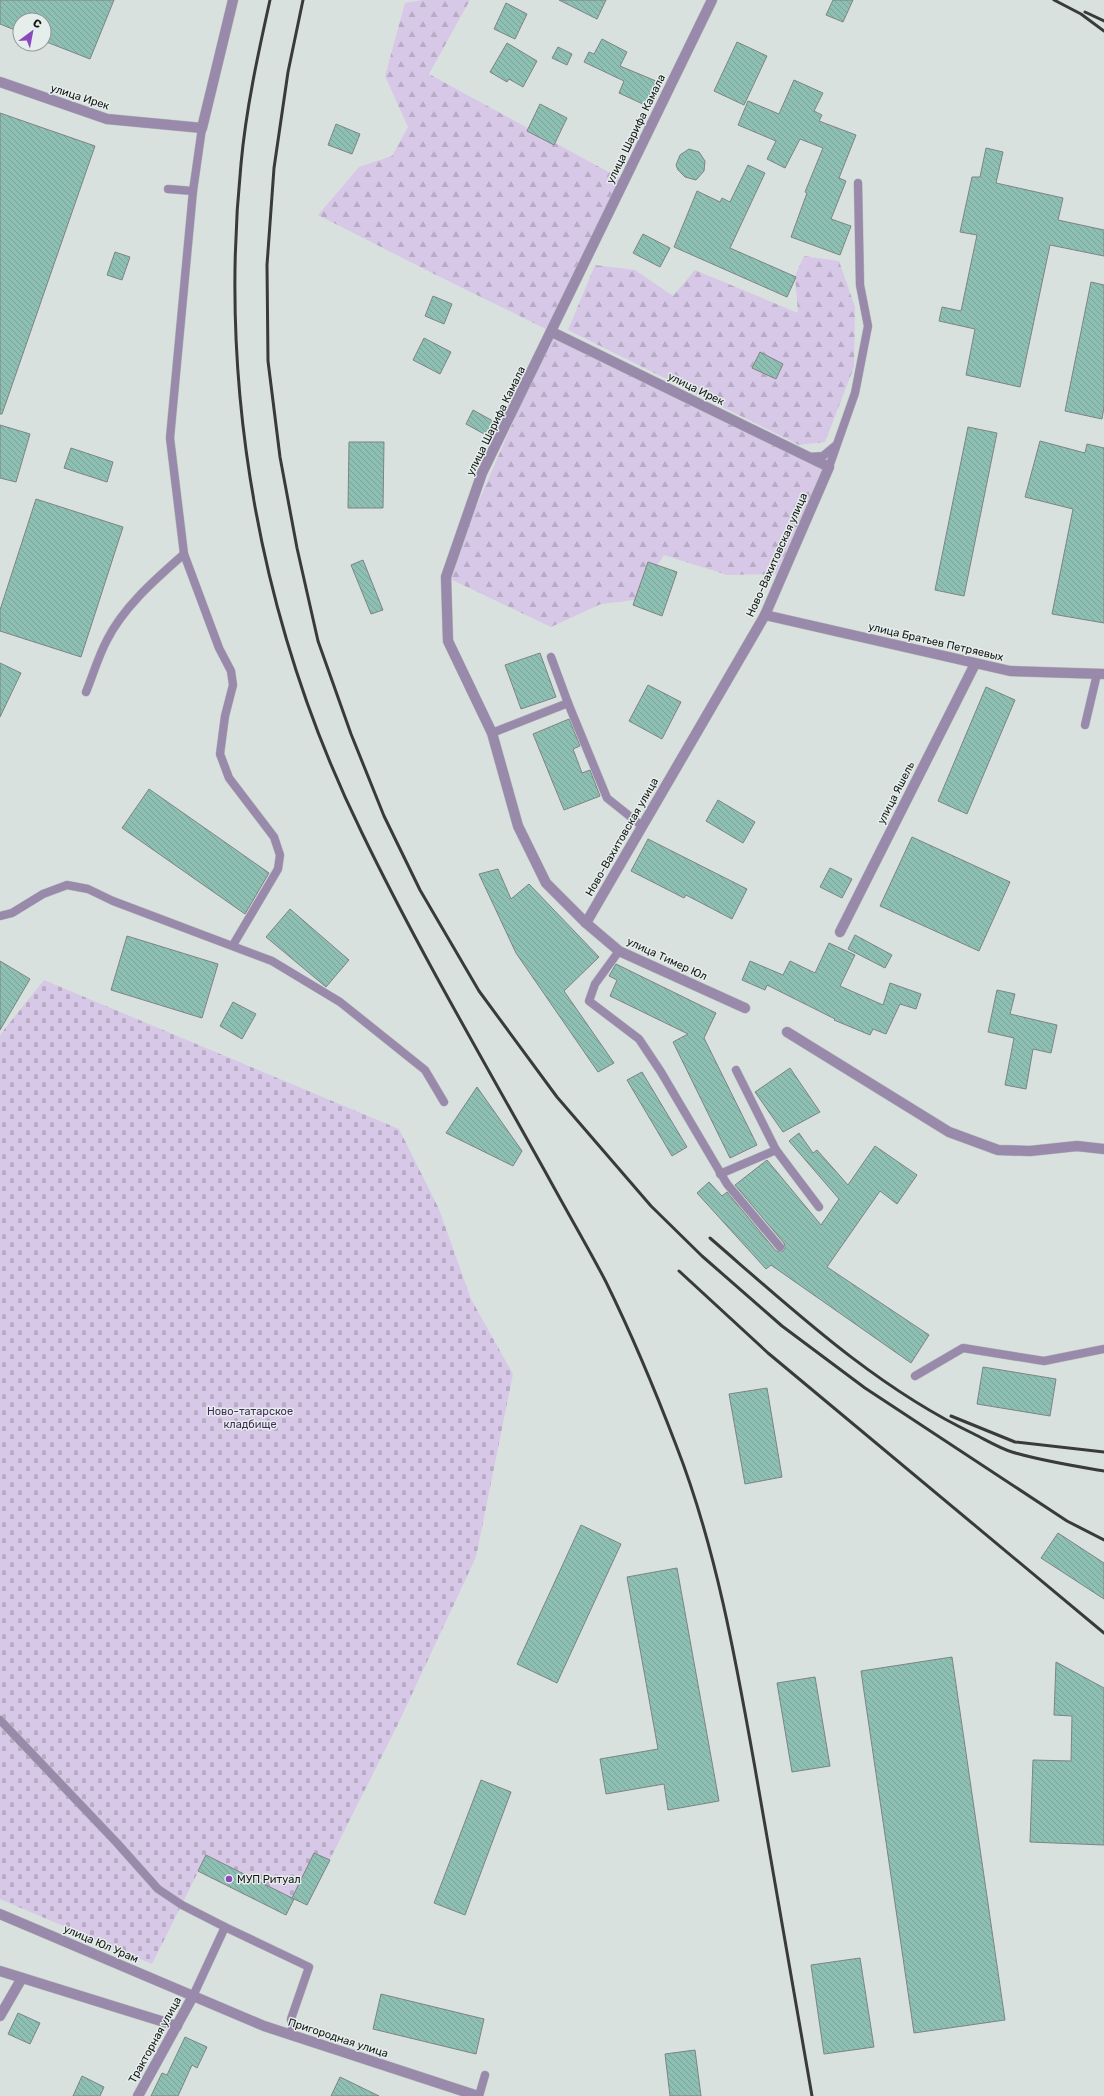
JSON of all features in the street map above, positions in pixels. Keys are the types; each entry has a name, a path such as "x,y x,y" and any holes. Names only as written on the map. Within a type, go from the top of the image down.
{"street":[{"path":"202,128 233,0"},
{"name":"улица Шарифа Камала","path":"586,923 546,883 518,826 492,733 448,641 446,577 482,473 552,332 712,0"},
{"name":"улица Ирек","path":"0,82 107,119 202,128"},
{"name":"улица Ирек","path":"552,332 829,467"},
{"name":"Ново-Вахитовская улица","path":"586,923 765,615 829,467"},
{"name":"улица Братьев Петряевых","path":"765,615 1010,671 1101,674"},
{"name":"улица Яшель","path":"840,932 974,664"},
{"name":"улица Тимер Юл","path":"586,923 619,951 745,1008"},
{"path":"787,1032 949,1132 971,1142 998,1150 1030,1151 1077,1146 1104,1149"},
{"name":"улица Юл Урам","path":"0,1914 193,1996"},
{"path":"0,1971 177,2026"},
{"path":"0,2016 22,1978"},
{"name":"Тракторная улица","path":"138,2096 193,1996"},
{"name":"Пригородная улица","path":"193,1996 264,2026 478,2096"}],"lane":[{"path":"202,128 194,191 170,438 184,554 219,648 231,671 234,686 225,716 220,754 229,778 274,838 280,855 278,869 232,945"},
{"name":"Ново-Вахитовская улица","path":"829,467 855,393 868,326 860,285 858,183"},
{"path":"168,189 194,191"},
{"path":"808,457 823,456 836,445"},
{"path":"86,692 107,640 124,614 138,598 184,554"},
{"path":"551,657 607,798 642,826"},
{"path":"1085,725 1101,674"},
{"path":"492,733 568,703"},
{"path":"0,916 12,914 43,894 67,885 88,889 113,901 272,960 340,1002 424,1070 444,1102"},
{"path":"619,951 595,984 589,1001 639,1039 661,1072 720,1174 780,1247"},
{"path":"736,1070 776,1150 819,1208"},
{"path":"720,1174 776,1150"},
{"path":"915,1376 963,1348 1044,1361 1104,1350"},
{"path":"0,1720 117,1842 158,1889 182,1905 309,1967 291,2019 293,2036"},
{"path":"193,1996 225,1927"},
{"path":"478,2096 485,2075"}],"green space":[{"path":"422,0 470,0 429,74 625,181 553,332 829,467 783,574 727,575 664,555 635,600 601,604 551,627 446,577 552,332 318,215 359,167 392,156 408,127 385,76 405,3"},
{"path":"804,256 839,261 855,307 854,367 825,442 799,445 568,330 595,265 635,270 673,296 695,270 798,313 795,276"},
{"name":"Ново-татарское кладбище","path":"44,980 399,1129 439,1209 471,1299 513,1374 476,1557 398,1724 307,1905 294,1899 286,1915 198,1872 152,1964 0,1899 0,1035"}],"building":[{"path":"0,0 114,0 90,59 52,44 52,12 12,12 12,29 0,24"},
{"path":"559,0 606,0 597,19"},
{"path":"833,0 853,0 843,22 826,15"},
{"path":"506,3 527,14 515,39 494,29"},
{"path":"602,39 627,52 620,66 656,81 645,105 619,93 624,81 584,62 589,52 594,54"},
{"path":"737,42 767,56 744,105 714,91"},
{"path":"507,43 537,61 523,87 509,79 507,82 490,72"},
{"path":"558,47 572,54 567,65 552,58"},
{"path":"794,80 823,93 814,111 822,115 819,121 856,135 839,178 846,181 831,219 851,226 840,255 791,237 807,193 805,192 823,148 800,139 785,168 767,159 776,141 738,125 748,101 779,114"},
{"path":"540,104 567,118 554,145 527,131"},
{"path":"0,113 95,146 2,414 0,414"},
{"path":"336,124 360,134 352,154 328,145"},
{"path":"986,148 1003,152 996,183 1063,198 1058,220 1104,230 1104,256 1050,245 1020,387 966,375 975,329 939,321 942,307 961,311 977,235 960,232 972,177 980,177"},
{"path":"689,149 699,152 705,161 704,171 696,180 685,177 678,170 676,165 680,155"},
{"path":"748,165 765,173 730,248 796,277 787,297 674,247 697,191 720,202 722,198 730,202"},
{"path":"643,234 670,248 660,267 633,253"},
{"path":"115,252 130,257 122,280 107,275"},
{"path":"1091,282 1104,285 1104,407 1102,419 1065,411"},
{"path":"433,296 452,304 444,324 425,316"},
{"path":"424,338 451,352 440,374 413,360"},
{"path":"760,352 783,364 776,379 752,368"},
{"path":"473,410 493,421 486,435 466,424"},
{"path":"0,425 30,434 16,482 0,478"},
{"path":"968,427 997,433 964,596 935,590"},
{"path":"1040,441 1085,453 1087,444 1104,448 1104,623 1052,614 1073,509 1025,497"},
{"path":"349,442 384,442 383,508 348,508"},
{"path":"71,448 113,462 107,482 64,468"},
{"path":"36,499 123,527 81,657 0,631 0,610"},
{"path":"363,560 383,610 371,614 351,565"},
{"path":"648,562 677,572 662,616 633,605"},
{"path":"540,653 556,697 521,709 505,665"},
{"path":"0,663 21,673 0,717"},
{"path":"648,685 681,702 662,739 629,721"},
{"path":"986,687 1015,700 967,814 938,801"},
{"path":"569,719 580,746 573,749 582,773 590,770 600,796 564,810 533,734"},
{"path":"149,789 269,873 245,914 122,828"},
{"path":"718,800 755,822 743,843 706,821"},
{"path":"912,837 1010,882 979,951 880,906"},
{"path":"648,839 747,889 732,919 686,895 684,898 631,871"},
{"path":"830,868 852,879 842,898 820,887"},
{"path":"498,869 511,899 529,884 599,957 564,991 614,1063 598,1072 516,953 479,874"},
{"path":"290,909 349,960 326,987 266,937"},
{"path":"855,935 892,955 885,968 848,949"},
{"path":"127,936 218,964 202,1018 111,990"},
{"path":"829,943 855,955 840,986 883,1005 890,983 921,994 916,1009 900,1004 886,1034 873,1029 870,1035 834,1020 835,1019 767,985 765,990 742,980 750,961 783,975 790,961 815,973"},
{"path":"0,961 30,979 0,1030"},
{"path":"616,964 716,1013 704,1038 757,1145 730,1158 673,1042 688,1034 610,996 617,980 609,976"},
{"path":"997,990 1015,994 1010,1014 1057,1025 1051,1053 1033,1049 1026,1089 1005,1085 1014,1038 988,1032"},
{"path":"233,1002 256,1014 242,1039 220,1026"},
{"path":"790,1068 820,1112 783,1132 755,1092"},
{"path":"642,1072 687,1147 672,1156 627,1080"},
{"path":"477,1087 522,1151 513,1166 446,1133"},
{"path":"799,1133 813,1153 817,1150 848,1185 875,1146 917,1175 897,1204 880,1191 827,1267 929,1335 911,1363 771,1265 766,1269 697,1193 709,1182 722,1196 727,1192 776,1251 783,1251 785,1248 784,1243 735,1185 767,1160 821,1225 839,1199 789,1141"},
{"path":"983,1367 1056,1379 1050,1416 977,1404"},
{"path":"767,1388 782,1477 745,1484 729,1394"},
{"path":"581,1525 621,1544 557,1683 517,1664"},
{"path":"1058,1533 1104,1563 1104,1599 1041,1558"},
{"path":"677,1568 719,1801 668,1810 664,1784 606,1794 600,1759 658,1749 627,1577"},
{"path":"952,1657 1005,2020 914,2033 861,1671"},
{"path":"1056,1662 1104,1688 1104,1845 1030,1842 1033,1760 1071,1761 1072,1716 1054,1715"},
{"path":"815,1677 830,1766 792,1772 777,1683"},
{"path":"481,1780 511,1792 465,1915 434,1903"},
{"path":"314,1853 330,1860 307,1905 292,1898"},
{"path":"206,1855 294,1899 286,1915 198,1871"},
{"path":"860,1958 874,2047 824,2054 811,1965"},
{"path":"381,1994 484,2019 476,2054 373,2029"},
{"path":"18,2013 40,2023 30,2044 8,2034"},
{"path":"185,2037 207,2047 197,2068 192,2065 178,2096 151,2096 162,2073 167,2075"},
{"path":"695,2050 701,2096 670,2096 665,2054"},
{"path":"82,2076 104,2087 100,2096 73,2096"},
{"path":"340,2077 379,2096 331,2096"}],"railway":[{"path":"270,0 246,123 241,164 235,250 236,336 243,422 255,507 273,591 297,674 327,754 362,833 407,922 606,1282 651,1383 690,1484 703,1523 714,1564 732,1646 755,1768 812,2096"},
{"path":"303,0 288,72 274,168 267,265 268,361 280,457 297,548 318,641 351,734 384,816 420,890 479,991 557,1097 651,1206 702,1256 782,1326 865,1388 1067,1521 1104,1540"},
{"path":"1054,0 1081,14 1104,31"},
{"path":"1085,12 1104,21"},
{"path":"710,1238 803,1319 836,1345 903,1394 938,1415 993,1444 1012,1452 1046,1461 1104,1471"},
{"path":"679,1271 768,1353 1104,1633"},
{"path":"951,1416 1015,1442 1104,1452"}],"place":[{"name":"МУП Ритуал","path":"229,1879"}]}
